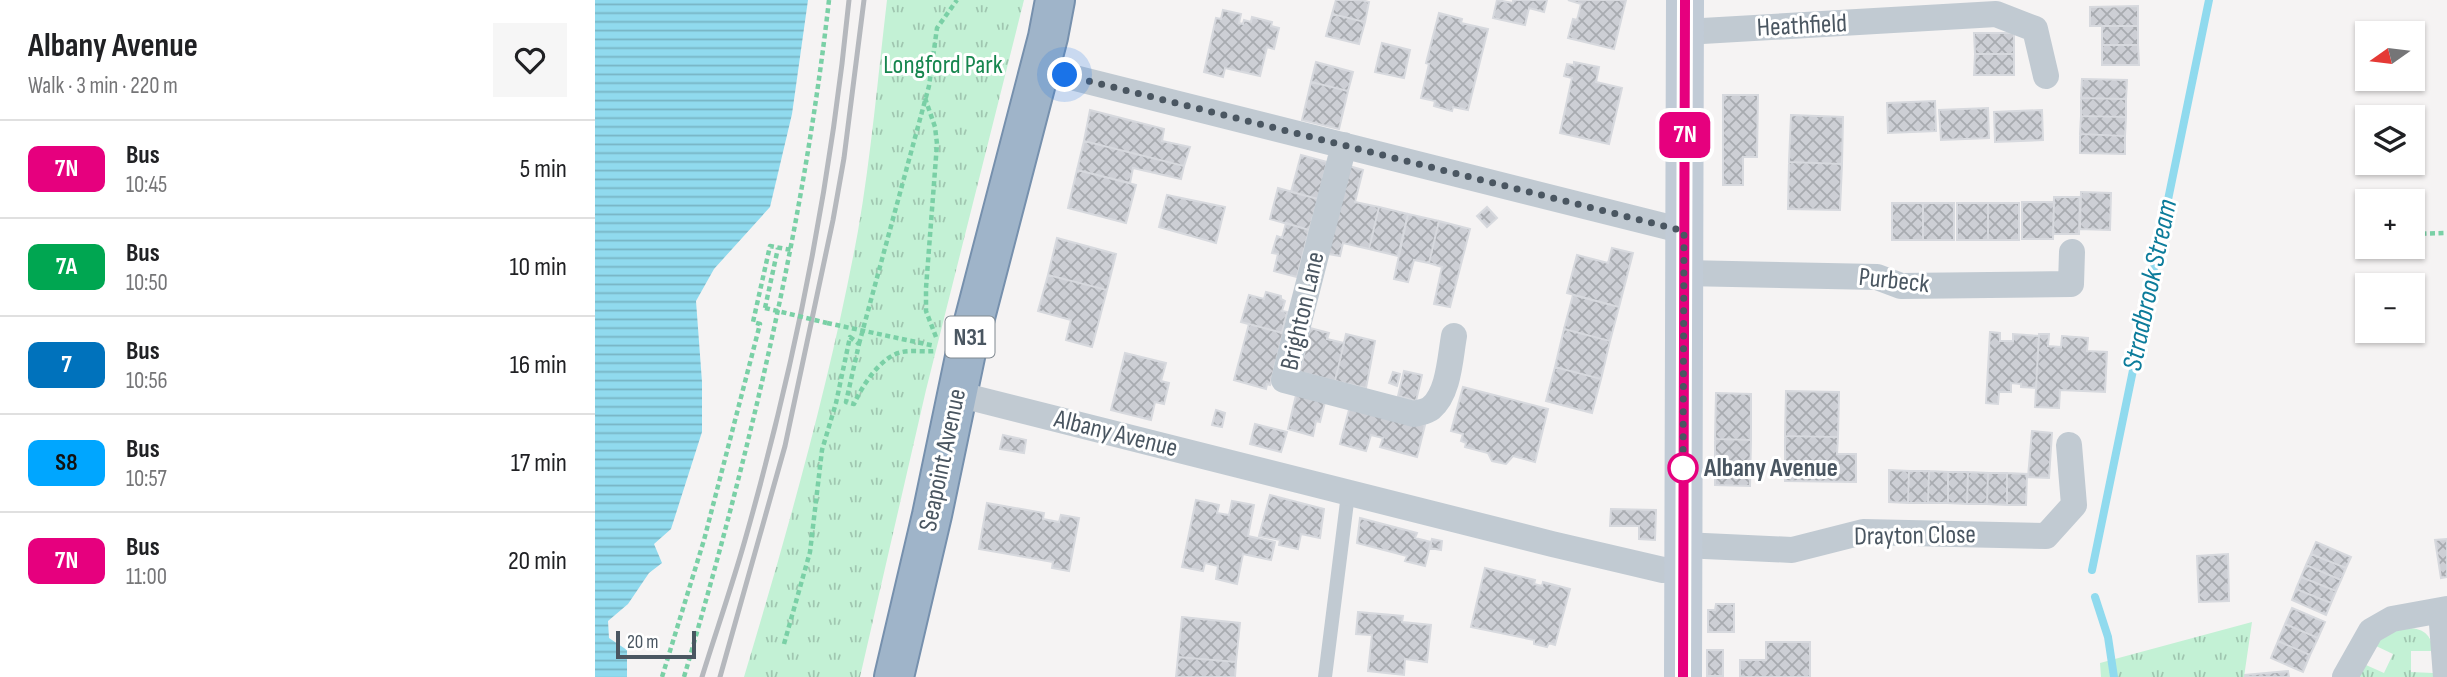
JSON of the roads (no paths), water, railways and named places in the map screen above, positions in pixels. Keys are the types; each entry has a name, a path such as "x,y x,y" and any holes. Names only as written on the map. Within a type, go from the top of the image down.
{"highway":[{"name":"Seapoint Avenue","path":"894,677 957,394 1055,0"}],"main road":[{"path":"1683,677 1685,16"}],"street":[{"name":"Heathfield","path":"1685,16 1996,15 2035,29 2046,76"},
{"path":"1039,69 1684,231"},
{"name":"Brighton Lane","path":"1343,145 1284,380 1414,414 1429,410 1438,400 1446,377 1454,336"},
{"name":"Purbeck","path":"1684,273 1877,277 1901,286 2071,284 2072,252"},
{"name":"Albany Avenue","path":"957,394 1348,494 1663,570 1683,557"},
{"name":"Drayton Close","path":"1683,557 1792,550 1863,531 2046,536 2074,505 2069,444"},
{"path":"2345,677 2371,631 2392,619 2444,610 2446,677"}],"lane":[{"path":"1325,677 1348,494"}],"water":[{"path":"595,0 808,0 792,114 770,207 714,269 696,301 702,382 702,432 671,529 654,544 662,563 649,573 628,604 608,621 609,638 627,650 627,677 595,677"}],"waterway":[{"name":"Stradbrook Stream","path":"2092,570 2209,0"},
{"path":"2095,597 2108,637 2114,677"}],"railway":[{"path":"702,677 745,540 795,340 832,137 849,0"},
{"path":"720,677 785,446 844,158 864,0"}],"place":[{"name":"Albany Avenue","path":"1683,468"}],"park label":[{"name":"Longford Park","path":"943,65"}]}
